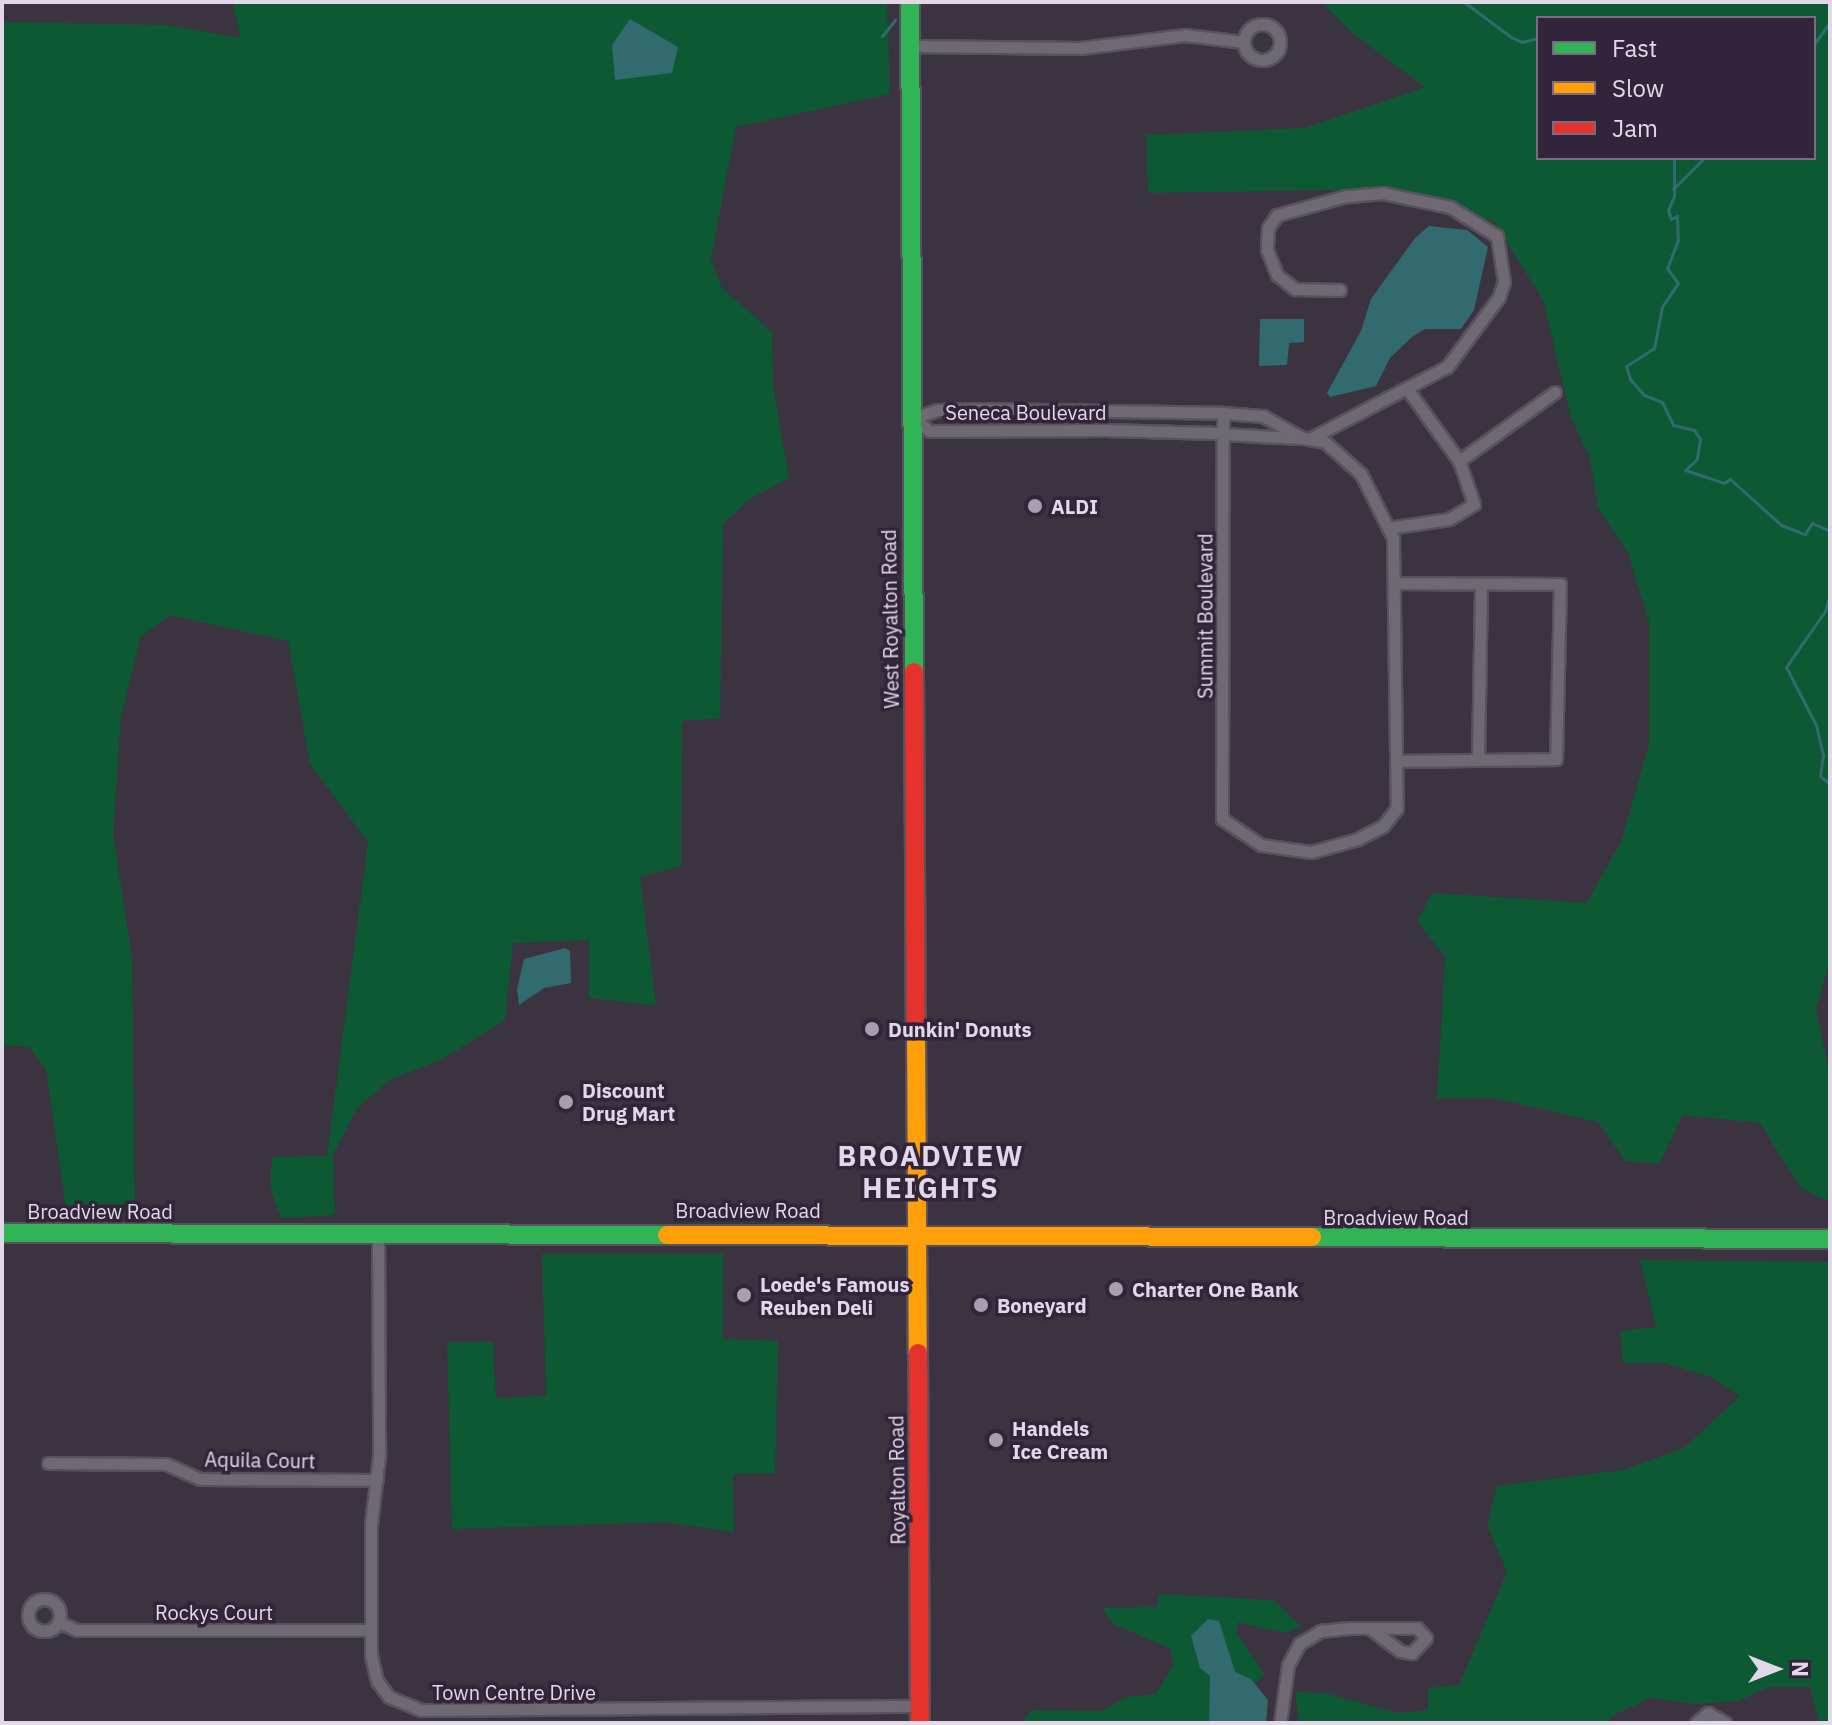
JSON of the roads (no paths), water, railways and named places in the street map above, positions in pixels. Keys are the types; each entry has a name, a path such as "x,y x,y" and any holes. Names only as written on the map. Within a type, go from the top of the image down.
{"main road":[{"name":"West Royalton Road","path":"910,2 918,1236"},
{"name":"Broadview Road","path":"2,1233 1830,1239"},
{"name":"Royalton Road","path":"918,1236 920,1714"}],"street":[{"path":"910,46 1081,48 1185,35 1244,42"},
{"path":"1306,439 1408,390 1447,367 1499,297 1504,282 1497,236 1450,207 1383,193 1346,196 1277,215 1268,228 1267,250 1277,275 1295,289 1340,290"},
{"path":"1388,528 1449,519 1474,504 1459,461 1408,390"},
{"path":"1459,461 1555,392"},
{"name":"Seneca Boulevard","path":"912,418 980,409 1223,413 1263,416 1306,439"},
{"name":"Summit Boulevard","path":"1223,413 1222,819 1261,845 1311,852 1358,839 1383,826 1397,808"},
{"name":"Seneca Boulevard","path":"912,418 930,431 1223,434 1325,442 1361,474 1388,528 1394,583 1397,808"},
{"path":"1394,583 1560,584 1556,759 1396,761"},
{"path":"1478,760 1481,584"},
{"name":"Town Centre Drive","path":"378,1233 377,1480 371,1524 371,1630 378,1685 394,1701 415,1710 920,1714"},
{"name":"Aquila Court","path":"48,1463 166,1464 200,1479 377,1480"},
{"name":"Rockys Court","path":"58,1622 77,1630 371,1630"},
{"path":"1280,1723 1282,1686 1299,1644 1321,1631 1370,1628"},
{"path":"1696,1723 1714,1713 1725,1723"}],"waterway":[{"path":"1464,2 1511,37 1522,42 1536,38"},
{"path":"882,36 895,20"},
{"path":"1816,41 1830,22"},
{"path":"1674,160 1674,196 1668,210 1671,219 1677,216 1678,240 1667,268 1678,283 1662,307 1654,348 1626,366 1630,379 1644,395 1662,402 1673,425 1694,430 1700,439 1697,459 1685,470 1724,483 1730,479 1781,525 1805,534 1812,523 1830,531"},
{"path":"1673,189 1702,160"},
{"path":"1830,595 1825,611 1786,667 1816,725 1823,755 1820,776 1830,784"}],"place":[{"name":"ALDI","path":"1035,506"},
{"name":"Dunkin' Donuts","path":"872,1029"},
{"name":"Discount Drug Mart","path":"566,1102"},
{"name":"Charter One Bank","path":"1116,1289"},
{"name":"Loede's Famous Reuben Deli","path":"744,1295"},
{"name":"Boneyard","path":"981,1305"},
{"name":"Handels Ice Cream","path":"996,1440"}],"district":[{"name":"BROADVIEW HEIGHTS","path":"931,1172"}]}
